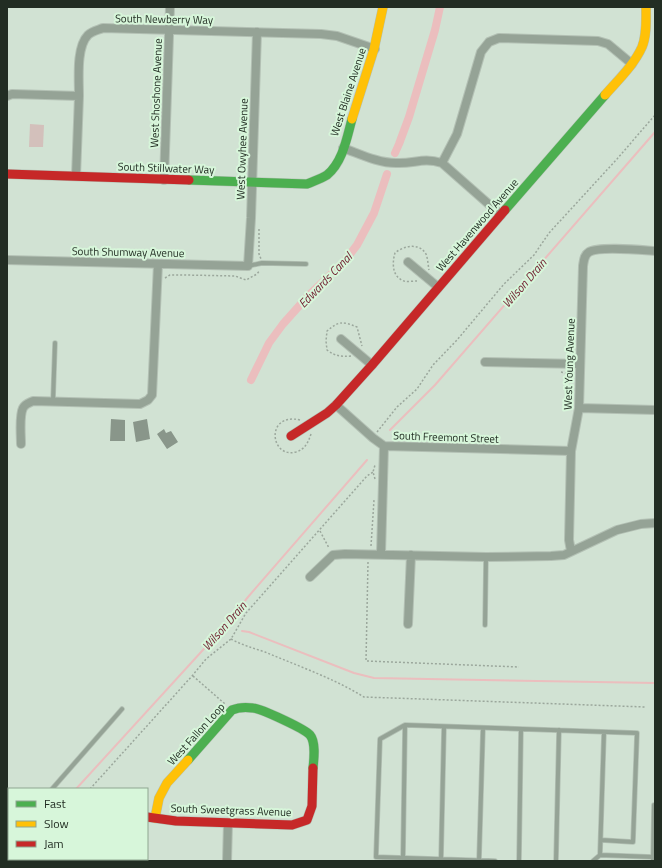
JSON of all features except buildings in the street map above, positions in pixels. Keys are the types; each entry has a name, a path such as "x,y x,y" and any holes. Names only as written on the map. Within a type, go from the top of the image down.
{"street":[{"name":"West Shoshone Avenue","path":"164,180 170,7"},
{"name":"West Blaine Avenue","path":"323,178 336,165 343,148 375,50 383,7"},
{"name":"West Havenwood Avenue","path":"291,436 336,405 632,64 642,47 646,33 646,7"},
{"name":"South Newberry Way","path":"76,176 80,52 83,42 89,34 95,30 103,28 169,29 321,34 337,36 375,50"},
{"name":"West Owyhee Avenue","path":"248,266 257,32"},
{"path":"442,163 457,134 481,52 489,42 498,38 598,41 608,44 632,64"},
{"path":"7,96 12,94 79,96"},
{"path":"343,148 386,162 397,163 431,160 442,163 501,215"},
{"name":"South Stillwater Way","path":"7,174 307,184 323,178"},
{"name":"West Young Avenue","path":"571,551 568,540 571,451 579,408 583,266 585,256 590,251 601,249 655,251"},
{"name":"South Shumway Avenue","path":"7,260 248,266"},
{"path":"408,262 438,287"},
{"path":"20,444 22,414 24,408 33,401 140,404 148,400 152,394 153,382 158,264"},
{"path":"342,339 372,365"},
{"path":"485,362 580,364"},
{"name":"South Freemont Street","path":"336,405 384,446 571,451"},
{"path":"579,408 655,410"},
{"path":"381,554 384,446"},
{"path":"310,577 333,555 381,554 486,557 564,555 617,530 641,524 655,523"},
{"path":"408,624 411,555"},
{"name":"West Fallon Loop","path":"151,817 167,783 232,710 240,707 254,708 298,727 310,735 314,748 312,806 307,820"},
{"name":"South Sweetgrass Avenue","path":"151,817 176,821 292,826 307,820"},
{"path":"227,861 228,823"}],"lane":[{"path":"248,266 262,263 306,264"},
{"path":"53,401 55,344"},
{"path":"485,625 486,557"},
{"path":"53,788 122,709"},
{"path":"402,858 405,725"},
{"path":"495,861 402,858 376,859 380,739 405,725 637,733 633,842 601,840"},
{"path":"441,860 444,727"},
{"path":"479,861 482,728"},
{"path":"519,861 521,729"},
{"path":"556,861 559,730"},
{"path":"600,855 604,732"},
{"path":"593,861 600,855 653,859 654,805"}],"path":[{"path":"377,432 397,407 416,389 434,365 504,284 534,254 549,233 655,115"},
{"path":"165,278 170,275 235,276 246,280 257,274 262,263 259,254 260,234 258,227"},
{"path":"421,281 404,281 396,275 393,266 395,253 405,246 422,249 427,256 429,270 434,274"},
{"path":"352,356 341,357 327,350 327,331 338,323 348,323 357,327 362,348"},
{"path":"561,372 570,374 574,379"},
{"path":"305,419 292,418 284,420 277,425 275,430 279,447 288,454 302,450 307,445 314,430"},
{"path":"373,428 381,436"},
{"path":"375,484 373,472 376,459"},
{"path":"91,788 206,659 231,639 246,613 367,476 373,472 383,472"},
{"path":"371,546 374,496"},
{"path":"320,531 333,555"},
{"path":"368,561 366,661 519,667"},
{"path":"231,639 348,688 364,697 646,708"},
{"path":"192,676 232,710"}],"shaded area":[{"path":"30,124 44,125 43,147 29,147"}],"waterway":[{"name":"Edwards Canal","path":"395,153 409,117 435,30 440,7"},
{"name":"Wilson Drain","path":"390,430 435,385 655,132"},
{"name":"Edwards Canal","path":"251,380 269,343 283,324 308,296 344,262 357,245 374,213 387,174"},
{"name":"Wilson Drain","path":"77,788 223,628 367,460"},
{"path":"242,631 249,632 354,673 374,678 655,683"}],"traffic: fast":[{"path":"505,210 605,95"},
{"path":"189,180 307,184 327,175 337,163 344,149 352,119"},
{"path":"188,760 232,710 248,707 274,715 300,728 310,735 314,746 313,768"}],"traffic: slow":[{"path":"352,119 374,49 383,7"},
{"path":"605,95 639,54 644,42 646,7"},
{"path":"155,818 159,798 167,783 188,760"}],"traffic: jam":[{"path":"7,174 189,180"},
{"path":"291,436 327,413 336,405 505,210"},
{"path":"148,817 176,821 292,825 307,820 312,806 313,768"}]}
